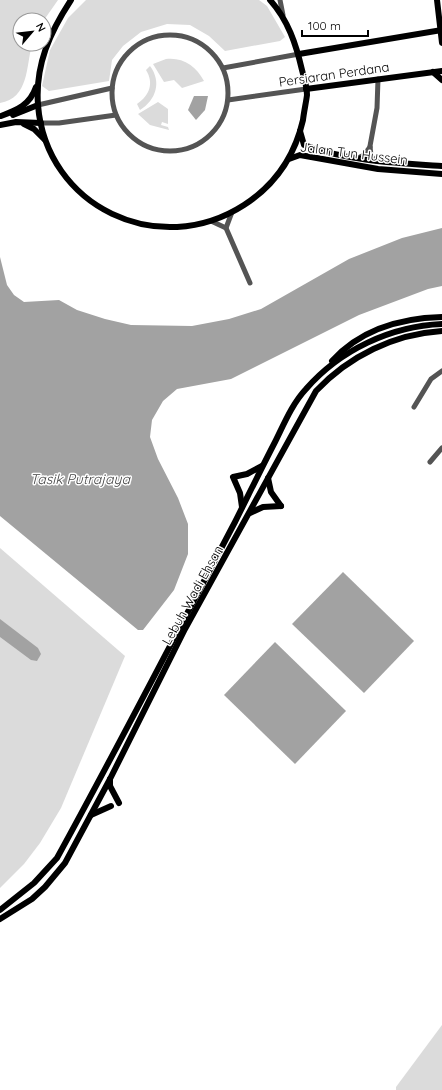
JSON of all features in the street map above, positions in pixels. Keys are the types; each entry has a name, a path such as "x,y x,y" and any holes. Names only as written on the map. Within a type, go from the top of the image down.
{"main road":[{"path":"0,116 27,104 33,97 41,62 50,34 71,0"},
{"path":"38,79 38,105 46,141 54,159 65,176 84,196 112,215 137,223 162,228 187,226 211,221 232,212 262,192 288,159 300,131 306,104 306,89 299,54 283,15 270,0"},
{"path":"437,0 442,43"},
{"path":"428,32 438,16"},
{"name":"Persiaran Perdana","path":"299,54 441,30"},
{"name":"Persiaran Perdana","path":"306,89 442,71"},
{"path":"433,72 442,80"},
{"path":"0,116 16,114 38,105"},
{"path":"0,125 16,122 41,123"},
{"path":"16,122 34,129 46,141"},
{"name":"Jalan Tun Hussein","path":"300,131 304,145 324,152 376,161 442,166"},
{"name":"Jalan Tun Hussein","path":"288,159 300,155 378,169 442,174"},
{"path":"330,367 332,361 354,342 379,329 409,320 442,317"},
{"path":"330,367 349,353 385,334 423,324 442,324"},
{"name":"Lebuh Wadi Ehsan","path":"0,919 32,899 45,887 65,863 110,779 185,629 316,391 333,374 360,356 390,342 410,336 442,331"},
{"name":"Lebuh Wadi Ehsan","path":"0,910 34,883 57,858 242,508 288,414 306,389 330,367"},
{"path":"242,508 240,494 233,477 247,474 263,466"},
{"path":"250,513 263,507 281,506 271,492 268,478"},
{"path":"110,779 110,786 119,802"},
{"path":"91,815 111,806"}],"street":[{"path":"280,0 283,15"},
{"path":"160,35 179,35 197,41 216,57 223,68 228,84 228,100 226,112 214,132 205,140 184,150 160,150 138,142 129,134 116,114 112,88 114,75 127,53 148,39 160,35"},
{"name":"Persiaran Perdana","path":"223,68 299,54"},
{"path":"376,161 371,156 370,146 377,108 378,79"},
{"path":"38,105 112,88"},
{"name":"Persiaran Perdana","path":"228,100 306,89"},
{"path":"41,123 59,123 116,114"},
{"path":"358,158 364,155 370,146"},
{"path":"226,228 232,212"},
{"path":"211,221 226,228 250,283"},
{"path":"414,407 431,379 442,371"},
{"path":"430,462 442,448"}],"shaded area":[{"path":"0,0 58,0 50,12 12,12 12,52 31,52 25,80 21,88 16,95 9,100 0,103"},
{"path":"86,0 259,0 267,6 285,37 280,41 225,51 209,36 190,25 167,24 141,32 123,46 112,60 109,81 49,91 42,86 50,52 52,52 52,46 68,18"},
{"path":"166,59 178,59 183,61 193,67 204,81 182,88 174,80 164,82 153,64"},
{"path":"150,66 156,78 156,90 146,106 140,110 137,104 148,93 150,80 146,70"},
{"path":"158,102 168,109 168,124 162,122 161,125 168,127 169,130 150,125 138,114"},
{"path":"0,548 125,656 61,808 40,843 24,864 0,888"},
{"path":"442,1025 442,1090 396,1090 396,1087"}],"water":[{"path":"194,96 208,96 205,110 196,120 188,110"},
{"name":"Tasik Putrajaya","path":"442,228 442,286 428,289 359,315 231,379 177,389 163,401 152,420 150,437 158,459 178,498 188,524 188,554 174,590 143,630 138,630 0,516 0,257 7,285 14,295 24,302 59,300 77,310 131,325 192,326 229,319 261,309 349,259 402,238"},
{"path":"343,572 414,641 364,693 292,624"},
{"path":"0,619 38,648 41,654 37,661 31,660 0,637"},
{"path":"275,642 346,711 295,764 224,695"}]}
